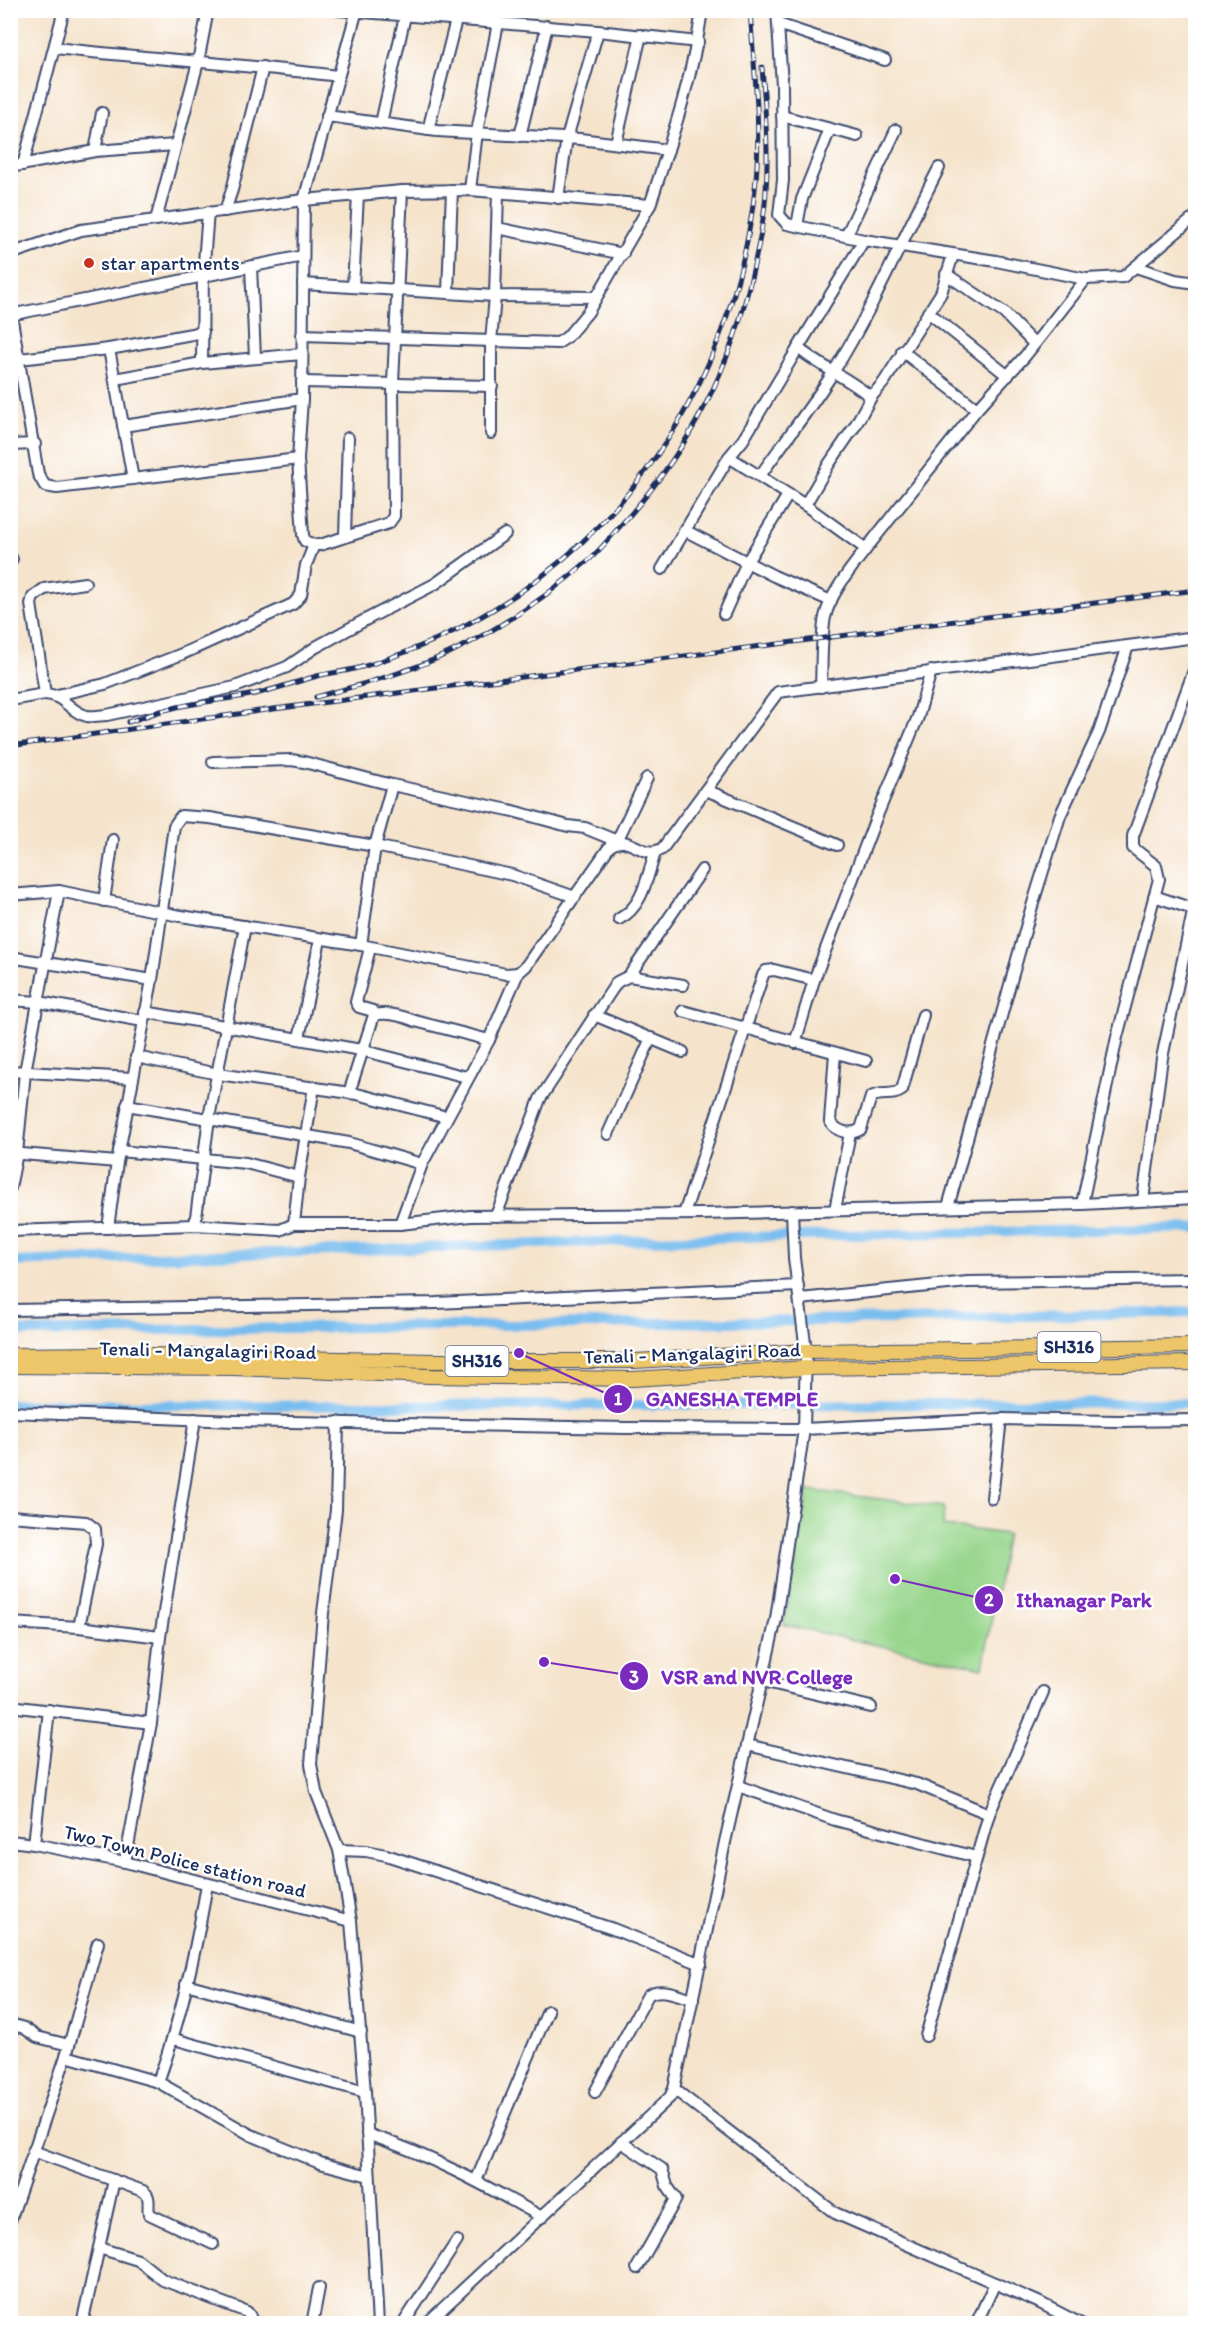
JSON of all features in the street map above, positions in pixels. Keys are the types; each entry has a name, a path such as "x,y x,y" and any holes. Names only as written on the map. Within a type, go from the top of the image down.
{"main road":[{"name":"Tenali - Mangalagiri Road","path":"10,1355 635,1361 806,1351 1196,1346"},
{"name":"Tenali - Mangalagiri Road","path":"10,1366 234,1368 428,1376 633,1379 1196,1363"}],"street":[{"path":"23,165 64,10"},
{"path":"156,220 198,62 208,10"},
{"path":"338,10 598,30 698,42"},
{"path":"302,335 558,343 567,337 588,312 650,205 698,42 702,10"},
{"path":"777,10 783,180 779,215 787,224 864,240 1086,279 1123,277 1196,216"},
{"path":"357,11 304,200 302,399 298,459 303,535 306,541 314,545 389,523 394,516 393,383 402,191"},
{"path":"381,123 405,16"},
{"path":"428,130 456,20"},
{"path":"470,190 477,132 498,23"},
{"path":"778,24 885,60"},
{"path":"520,136 547,26"},
{"path":"558,198 567,138 598,30"},
{"path":"616,143 641,35"},
{"path":"55,48 338,76"},
{"path":"225,210 262,67"},
{"path":"95,151 102,113"},
{"path":"327,116 428,130 567,138 668,150"},
{"path":"782,116 857,136"},
{"path":"797,226 802,199 830,129"},
{"path":"846,236 896,130"},
{"path":"10,168 95,151 176,145"},
{"path":"760,476 834,372 883,284 899,245 939,168"},
{"path":"448,292 452,190"},
{"path":"10,254 81,230 304,200 402,191 470,190 650,205"},
{"path":"491,433 491,342 495,296 498,193"},
{"path":"353,287 358,195"},
{"path":"202,363 203,275 208,212"},
{"path":"497,228 623,254"},
{"path":"662,569 729,457 743,440 766,398 782,377 864,240"},
{"path":"805,505 871,397 884,382 941,292 953,255"},
{"path":"298,459 57,488 45,486 38,474 35,444 11,312 303,256"},
{"path":"251,266 255,358"},
{"path":"1137,267 1175,280 1196,283"},
{"path":"946,274 1004,313 1034,344"},
{"path":"821,687 825,617 831,601 866,549 977,409 1008,376 1086,279"},
{"path":"303,284 495,296 596,297"},
{"path":"928,312 1008,376"},
{"path":"20,359 109,349 203,332"},
{"path":"798,348 815,363 851,381 871,397"},
{"path":"109,349 133,479"},
{"path":"902,351 977,409"},
{"path":"115,379 202,363 302,354"},
{"path":"302,382 492,386"},
{"path":"123,426 302,399"},
{"path":"345,537 348,438"},
{"path":"10,445 35,444"},
{"path":"729,457 805,505 866,549"},
{"path":"724,614 747,562 788,495"},
{"path":"684,530 831,601"},
{"path":"85,584 44,589 33,597 31,604 51,694 73,710 88,716 107,715 235,687 286,667 346,630 435,584 506,534"},
{"path":"10,700 105,684 182,654 293,604 301,595 306,565 314,545"},
{"path":"213,762 291,760 326,767 392,785 585,828 617,841 627,842 645,852 655,853 662,849 778,693 1196,637"},
{"path":"948,1207 1030,913 1060,816 1103,722 1128,646"},
{"path":"1082,1204 1117,1037 1159,871 1156,866 1137,853 1132,842 1196,665"},
{"path":"795,1043 814,980 876,818 918,717 931,671"},
{"path":"400,1224 422,1164 489,1040 518,973 526,966 610,846 617,841 647,778"},
{"path":"374,1015 373,1011 359,1007 356,1002 365,947 375,846 392,785"},
{"path":"706,790 837,844"},
{"path":"108,1228 118,1156 152,980 174,826 181,816 210,818 375,846 512,875 575,897"},
{"path":"104,901 113,840"},
{"path":"619,919 636,906 655,853"},
{"path":"496,1216 540,1099 617,982 629,976 702,870"},
{"path":"10,1188 25,1072 59,891"},
{"path":"10,895 59,891 161,913 365,947 506,974 518,973"},
{"path":"1143,1200 1162,1058 1194,903 1154,896"},
{"path":"195,1225 202,1158 245,926"},
{"path":"299,1038 320,940"},
{"path":"10,957 152,980"},
{"path":"684,1214 766,971 774,970 814,980"},
{"path":"629,976 683,985"},
{"path":"10,1000 225,1025 361,1050 467,1077"},
{"path":"682,1011 866,1061"},
{"path":"374,1015 406,1017 489,1040"},
{"path":"349,1093 374,1015"},
{"path":"594,1015 683,1052"},
{"path":"835,1053 830,1121 834,1128 850,1133 861,1130 871,1097 877,1094 897,1094 902,1090 923,1015"},
{"path":"608,1134 651,1038"},
{"path":"136,1057 218,1074 349,1093 404,1104 447,1117"},
{"path":"10,1071 132,1078"},
{"path":"294,1224 305,1135 314,1087"},
{"path":"127,1106 349,1143 422,1164"},
{"path":"835,1210 850,1133"},
{"path":"14,1153 202,1158 246,1163 299,1177"},
{"path":"10,1231 195,1225 280,1230 294,1224 400,1224 470,1216 684,1214 1082,1204 1196,1198"},
{"path":"426,2324 670,2097 674,2089 776,1619 804,1423 806,1351 794,1258 792,1211"},
{"path":"800,1299 968,1282 1196,1279"},
{"path":"10,1310 436,1303 798,1286"},
{"path":"10,1413 626,1428 1001,1419 1118,1422 1196,1420"},
{"path":"125,1862 151,1723 160,1637 195,1419"},
{"path":"992,1498 1001,1419"},
{"path":"338,1422 336,1510 323,1613 311,1764 316,1792 339,1850 351,1921 361,2032 378,2324"},
{"path":"10,1516 86,1522 96,1528 96,1544 79,1627"},
{"path":"10,1623 79,1627 160,1637"},
{"path":"762,1681 871,1707"},
{"path":"926,2036 989,1814 1043,1692"},
{"path":"10,1706 151,1723"},
{"path":"34,1844 49,1710"},
{"path":"747,1746 923,1786 989,1814"},
{"path":"738,1786 835,1821 976,1857"},
{"name":"Two Town Police station road","path":"10,1841 125,1862 351,1921"},
{"path":"339,1850 366,1851 386,1855 613,1929 700,1964"},
{"path":"158,2082 174,2039 207,1884"},
{"path":"10,2221 68,2050 98,1943"},
{"path":"186,1984 361,2032"},
{"path":"595,2092 648,1995 656,1991 693,1999"},
{"path":"476,2181 548,2011"},
{"path":"10,2024 24,2028 36,2037 68,2050 158,2082 251,2135 320,2163 369,2176"},
{"path":"174,2039 365,2092"},
{"path":"674,2089 827,2208 1081,2324"},
{"path":"367,2134 401,2146 476,2181 542,2217"},
{"path":"621,2142 662,2169 667,2186 676,2199 638,2268"},
{"path":"33,2151 147,2194 149,2214 213,2244"},
{"path":"82,2324 114,2180"},
{"path":"403,2324 457,2241"},
{"path":"99,2248 138,2260 163,2280 247,2312 251,2324"},
{"path":"976,2324 994,2283"},
{"path":"312,2324 319,2289"}],"green space":[{"path":"808,1490 944,1507 943,1526 1007,1534 983,1668 784,1625"}],"waterway":[{"path":"10,1262 740,1237 1196,1228"},
{"path":"10,1332 808,1321 1196,1312"},
{"path":"10,1404 379,1406 1196,1403"}],"railway":[{"path":"128,722 180,707 263,692 317,676 360,667 406,652 477,619 541,577 597,527 646,470 687,407 719,339 742,266 755,189 758,144 750,10"},
{"path":"316,697 413,668 469,643 517,615 563,582 595,554 668,467 688,437 720,374 733,341 753,270 763,220 767,175 762,67"},
{"path":"10,746 266,710 1196,590"}],"place":[{"name":"star apartments","path":"89,263"},
{"name":"GANESHA TEMPLE","path":"519,1353"},
{"name":"Ithanagar Park","path":"895,1579"},
{"name":"VSR and NVR College","path":"544,1662"}]}
